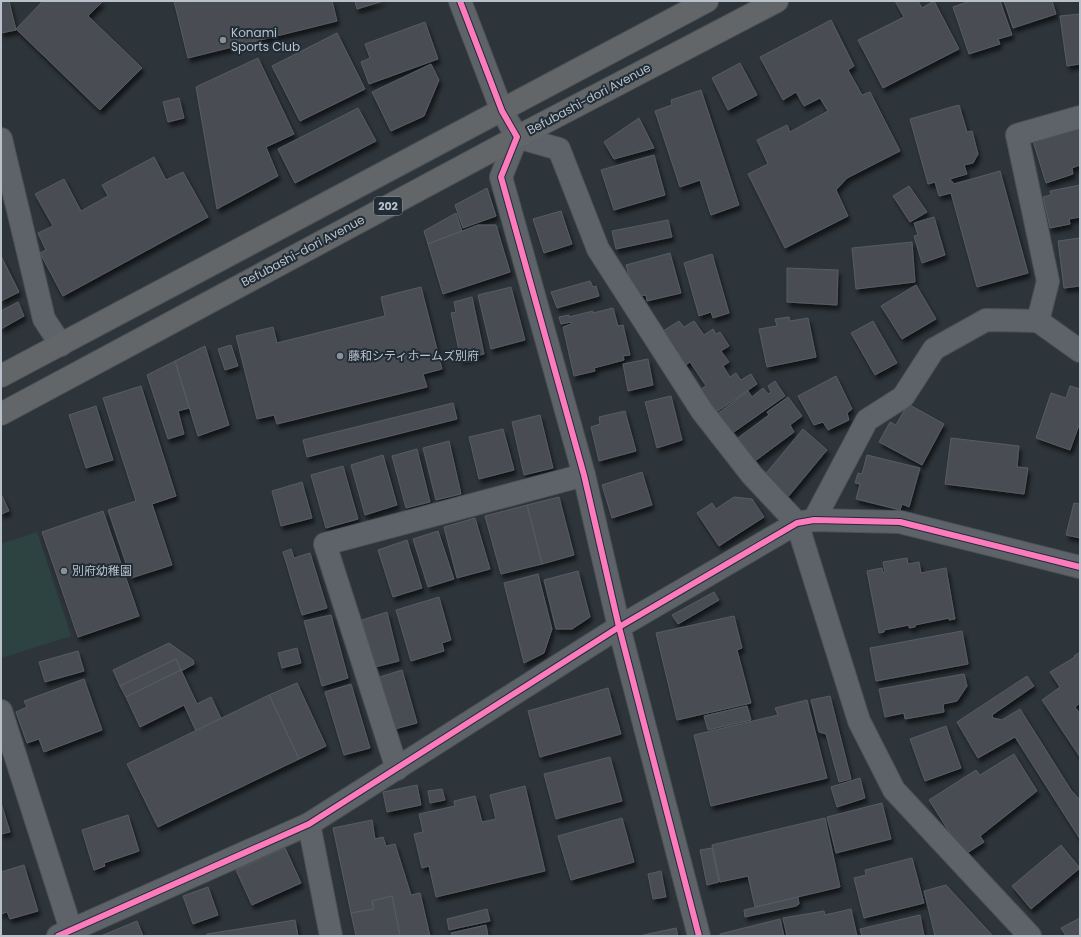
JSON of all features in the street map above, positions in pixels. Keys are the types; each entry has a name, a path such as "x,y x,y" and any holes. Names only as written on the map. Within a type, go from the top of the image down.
{"highway":[{"name":"202","path":"1,376 707,1"},
{"name":"Befubashi-dori Avenue","path":"1,414 517,137 777,1"}],"street":[{"path":"460,1 502,111 517,137 559,149 598,249 702,411 752,475 806,521 859,721 894,790 1030,936"},
{"path":"1038,321 1048,281 1017,135 1080,117"},
{"path":"517,137 501,177 584,475 619,627 699,936"},
{"path":"1,139 44,320 61,345"},
{"path":"1,711 68,934 309,824 619,627 806,521 867,420 903,397 934,349 986,320 1038,321 1080,351"},
{"path":"397,769 325,544 584,475"},
{"path":"806,521 900,522 1080,567"},
{"path":"309,824 331,936"}],"green space":[{"path":"37,532 71,636 1,658 1,544"}],"building":[{"path":"9,1 16,30 1,33 1,2"},
{"path":"43,1 103,1 88,16 142,68 100,110 16,29"},
{"name":"Konami Sports Club","path":"174,1 332,1 337,21 188,58"},
{"path":"355,1 383,1 357,9"},
{"path":"895,1 918,1 922,8 934,1 959,49 883,88 858,40 904,17"},
{"path":"970,1 1000,1 1012,35 998,39 1000,44 969,54 953,7"},
{"path":"1004,1 1052,1 1056,14 1013,28"},
{"path":"1080,14 1080,64 1067,66 1060,16"},
{"path":"831,20 854,66 848,70 862,95 870,92 900,151 847,178 836,190 848,216 785,248 748,174 768,164 757,140 787,125 790,132 828,111 820,98 804,106 796,92 783,100 760,57"},
{"path":"425,22 438,59 369,84 361,62 370,58 365,44"},
{"path":"337,33 365,89 300,121 272,66"},
{"path":"258,58 294,134 266,147 278,176 217,209 196,87"},
{"path":"740,63 757,95 728,110 712,78"},
{"path":"431,64 439,80 424,116 391,131 372,92"},
{"path":"701,90 739,205 711,215 700,180 680,187 655,111 672,105 671,100"},
{"path":"179,98 184,118 168,122 163,102"},
{"path":"959,105 967,132 972,131 978,154 973,163 964,165 967,174 950,179 954,184 1000,171 1028,273 977,287 951,193 939,196 935,182 928,184 910,119"},
{"path":"358,108 376,141 295,183 278,149"},
{"path":"639,118 654,148 614,159 604,142"},
{"path":"1080,126 1080,165 1072,168 1073,174 1046,183 1033,141"},
{"path":"654,155 665,195 614,210 601,170"},
{"path":"154,157 166,180 183,172 208,217 63,296 40,253 46,250 38,233 53,226 35,194 64,179 81,211 108,196 102,185"},
{"path":"1080,185 1080,217 1069,219 1070,224 1050,228 1043,197 1051,195 1050,191"},
{"path":"909,186 927,212 910,222 893,196"},
{"path":"487,188 496,216 463,228 455,205"},
{"path":"561,211 572,244 544,253 533,219"},
{"path":"456,213 462,231 428,244 424,231"},
{"path":"934,217 945,255 922,263 914,236 918,235 914,223"},
{"path":"668,220 672,237 616,249 612,231"},
{"path":"478,225 496,225 510,272 443,294 428,244"},
{"path":"1080,238 1080,286 1064,288 1058,241"},
{"path":"912,242 915,282 856,289 852,248"},
{"path":"670,253 681,293 647,301 646,295 635,297 626,265"},
{"path":"712,254 729,313 713,318 711,312 699,316 684,263"},
{"path":"1,256 19,292 1,301"},
{"path":"787,268 838,270 837,305 787,302"},
{"path":"590,281 593,287 596,286 599,296 557,308 551,292"},
{"path":"916,285 936,319 902,339 881,306"},
{"name":"藤和シティホームズ別府","path":"421,287 442,369 423,374 427,387 277,424 274,415 257,419 236,336 273,327 277,343 385,316 381,297"},
{"path":"511,287 525,340 491,349 478,295"},
{"path":"472,297 484,354 461,360 451,313 456,312 454,302"},
{"path":"18,302 24,316 1,329 1,311"},
{"path":"613,308 618,326 623,325 630,355 623,356 624,360 594,368 595,371 574,376 563,327 571,324 571,322 561,324 559,317 569,315 569,317 593,311 593,313"},
{"path":"789,317 790,321 808,318 816,357 767,367 759,329 777,326 775,319"},
{"path":"679,321 684,327 694,321 704,335 713,329 716,334 720,332 729,346 721,351 729,362 723,366 730,377 736,373 741,380 751,374 757,384 715,413 699,390 706,386 690,362 683,367 660,333"},
{"path":"873,321 897,363 875,375 851,333"},
{"path":"231,345 238,366 225,370 218,349"},
{"path":"205,346 229,425 198,436 175,361"},
{"path":"648,359 653,385 628,391 623,364"},
{"path":"175,361 189,408 178,411 184,434 168,439 147,375"},
{"path":"836,376 852,409 847,413 849,420 828,430 823,422 814,425 798,396"},
{"path":"775,381 785,396 731,434 717,414 748,391 752,397 763,388 768,394 771,392 768,386"},
{"path":"141,386 176,496 152,504 172,565 131,578 108,510 136,501 103,398"},
{"path":"1070,386 1080,389 1080,422 1070,450 1036,438 1051,393 1066,398"},
{"path":"671,396 682,440 657,448 645,402"},
{"path":"788,397 802,416 790,425 794,432 755,461 738,438 769,415 767,412"},
{"path":"453,403 457,419 307,457 303,440"},
{"path":"908,404 944,424 922,465 879,442 890,422 896,425"},
{"path":"96,406 113,460 86,468 69,415"},
{"path":"625,411 636,451 599,461 591,427 600,424 599,417"},
{"path":"540,415 553,468 524,475 512,422"},
{"path":"503,429 514,470 479,479 469,437"},
{"path":"803,429 827,450 787,498 763,477"},
{"path":"951,438 1019,446 1017,467 1028,468 1024,494 945,484"},
{"path":"449,441 461,494 436,500 423,448"},
{"path":"417,449 430,502 406,508 392,456"},
{"path":"383,455 397,505 365,515 351,465"},
{"path":"867,455 920,468 909,507 902,504 900,510 856,499 860,484 855,483 858,473 862,474"},
{"path":"343,466 358,519 326,528 311,475"},
{"path":"642,472 652,505 612,518 602,485"},
{"path":"302,482 312,518 281,526 272,491"},
{"path":"1,494 9,511 1,514"},
{"path":"559,497 574,555 542,564 527,505"},
{"path":"734,497 752,499 764,517 719,546 697,513 712,503 716,509"},
{"path":"1074,503 1080,504 1080,538 1066,535"},
{"path":"527,505 542,564 501,574 485,516"},
{"path":"103,511 139,616 78,637 42,532"},
{"path":"475,518 490,569 457,578 444,527"},
{"path":"438,531 454,579 428,587 413,539"},
{"path":"407,540 422,588 393,597 378,550"},
{"path":"291,549 294,558 310,553 327,608 302,615 283,552"},
{"path":"907,558 908,564 919,562 921,573 946,568 955,619 949,620 949,618 915,625 915,627 909,628 909,625 884,630 884,632 879,633 867,571 882,568 883,573 885,572 883,562"},
{"path":"578,571 590,617 572,629 556,629 544,580"},
{"path":"538,574 552,629 544,653 524,663 504,583"},
{"path":"714,592 719,600 678,624 672,615"},
{"path":"439,597 451,640 442,643 444,651 411,661 396,610"},
{"path":"387,612 399,661 375,667 362,620"},
{"path":"331,615 348,678 322,686 304,621"},
{"path":"734,616 742,648 737,650 751,703 677,720 656,633"},
{"path":"962,631 968,664 876,681 870,648"},
{"path":"169,643 193,660 194,664 181,671 176,659 120,686 113,670"},
{"path":"297,648 301,663 282,668 278,653"},
{"path":"78,651 84,671 45,682 39,662"},
{"path":"1080,652 1080,703 1075,707 1080,714 1080,757 1042,700 1060,687 1050,672 1075,657 1074,656"},
{"path":"176,659 181,670 126,697 120,686"},
{"path":"181,670 197,704 211,697 221,718 196,731 184,705 140,727 126,697"},
{"path":"402,670 417,723 395,729 380,677"},
{"path":"964,674 967,686 957,701 943,704 944,712 905,719 904,713 885,717 879,689"},
{"path":"1027,676 1034,686 992,715 993,718 1002,720 1020,709 1071,790 1080,800 1080,839 1015,737 978,758 957,722"},
{"path":"84,679 102,730 44,752 39,739 27,743 16,712 27,707 24,701"},
{"path":"297,683 326,746 299,759 269,695"},
{"path":"351,684 370,748 344,755 325,692"},
{"path":"608,688 621,734 540,757 528,711"},
{"path":"269,695 299,759 158,827 127,764"},
{"path":"830,696 851,779 839,782 826,734 819,732 811,700"},
{"path":"807,700 827,778 711,806 694,735 778,715 775,708"},
{"path":"747,706 751,720 708,730 704,716"},
{"path":"946,726 961,768 925,781 910,739"},
{"path":"1014,754 1037,791 980,836 984,842 964,855 929,800 976,770 980,775"},
{"path":"610,757 622,801 556,819 544,774"},
{"path":"860,778 865,798 837,807 831,787"},
{"path":"417,785 421,805 387,812 383,792"},
{"path":"525,786 545,871 436,897 429,866 422,868 414,834 423,832 419,814 455,806 454,801 475,796 482,822 496,819 490,795"},
{"path":"442,789 445,800 430,803 428,791"},
{"path":"1,803 10,832 1,834"},
{"path":"882,803 891,839 836,853 827,817"},
{"path":"128,815 139,851 104,863 105,866 94,870 82,830"},
{"path":"622,818 634,862 571,880 558,836"},
{"path":"825,818 840,887 755,907 748,876 720,882 712,845"},
{"path":"372,820 375,839 383,837 386,846 395,844 411,895 420,893 430,936 400,936 392,896 372,901 374,909 351,913 333,828"},
{"path":"1061,845 1080,868 1031,909 1012,886"},
{"path":"285,848 301,883 252,905 236,870"},
{"path":"712,848 719,882 707,885 700,850"},
{"path":"912,858 924,903 864,918 854,878 866,875 865,870"},
{"path":"24,865 38,911 10,919 7,912 1,914 1,872"},
{"path":"661,871 666,897 653,899 648,874"},
{"path":"946,885 993,936 935,936 924,891"},
{"path":"208,887 218,915 193,924 183,896"},
{"path":"392,896 400,936 356,936 351,913 374,909 372,901"},
{"path":"798,897 799,904 796,906 745,917 744,910"},
{"path":"487,909 490,921 449,930 447,919"},
{"path":"851,909 857,936 787,936 783,918 824,911 825,915"},
{"path":"920,915 924,936 862,936 860,929"},
{"path":"1080,918 1080,936 1066,936 1061,928"},
{"path":"780,919 784,936 720,936 720,934"},
{"path":"295,920 298,936 207,936 207,934"},
{"path":"137,921 143,936 101,936"},
{"path":"486,925 488,936 452,936 451,933"},
{"path":"676,928 678,936 639,936"}],"cycle path":[{"path":"460,1 502,111 517,137 501,177 584,475 619,627 699,936"},
{"path":"58,936 309,824 619,627 797,523 814,520 900,522 1080,567"}],"place":[{"name":"Konami Sports Club","path":"223,40"},
{"name":"藤和シティホームズ別府","path":"340,356"},
{"name":"別府幼稚園","path":"64,571"}]}
